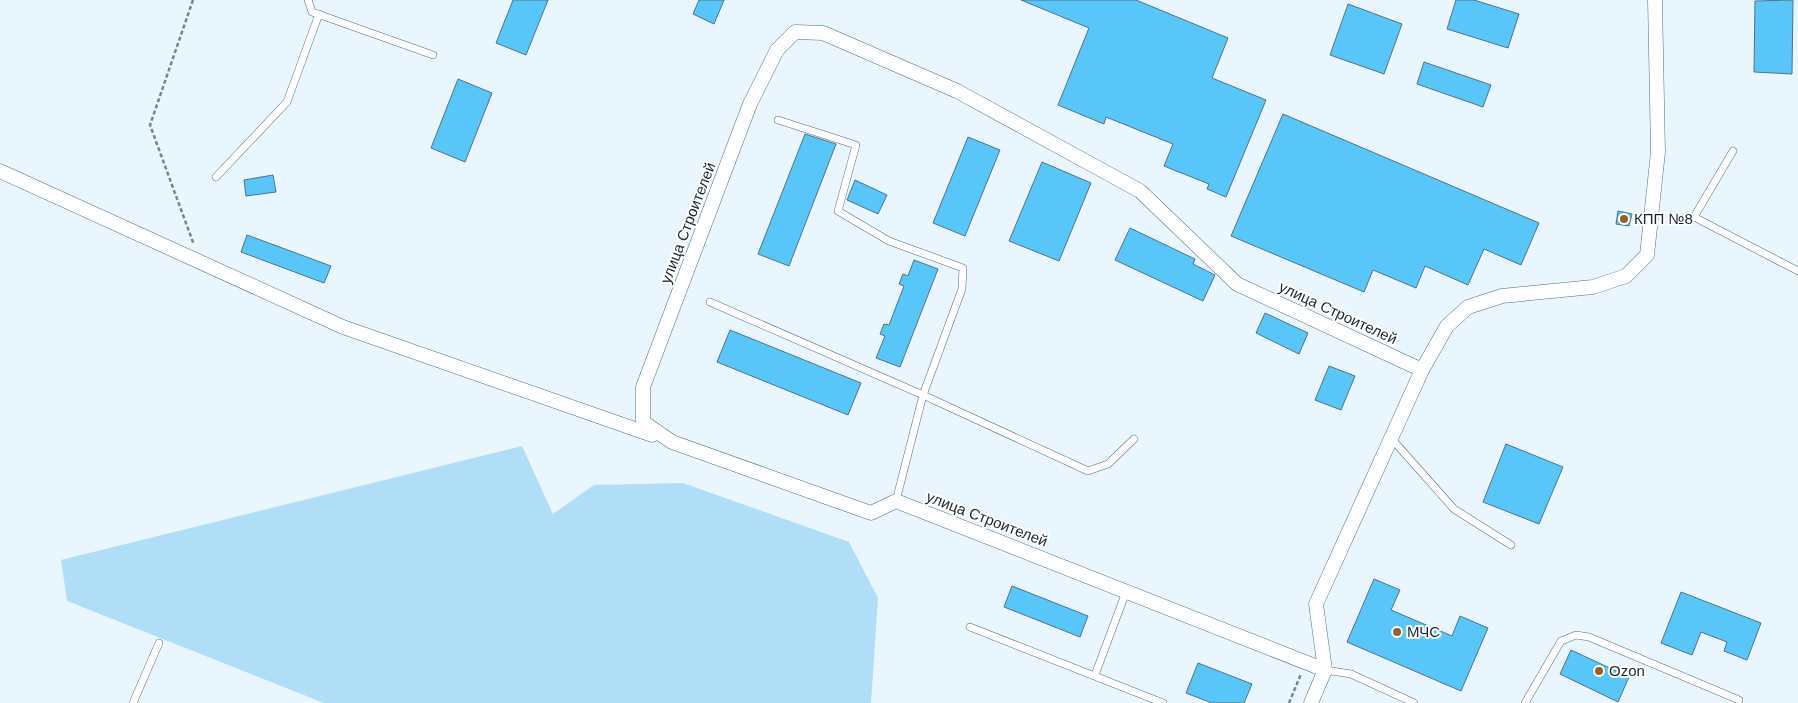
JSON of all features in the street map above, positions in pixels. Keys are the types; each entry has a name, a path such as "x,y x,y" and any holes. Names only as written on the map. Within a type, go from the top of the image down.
{"street":[{"path":"1311,703 1325,670 1316,604 1422,370 1446,326 1468,307 1502,296 1593,287 1626,276 1647,255 1658,152 1655,0"},
{"name":"улица Строителей","path":"1325,670 896,501 871,513 672,442 642,422 643,387 750,104 777,50 795,32 824,33 957,91 1140,191 1237,284 1422,370"},
{"path":"0,171 343,327 672,442"}],"lane":[{"path":"308,0 312,12 432,55"},
{"path":"216,177 287,102 319,14"},
{"path":"778,120 856,145 838,211 889,241 963,268 962,289 923,395 896,501"},
{"path":"1732,151 1694,217 1798,271"},
{"path":"710,302 923,395 1088,471 1108,464 1134,439"},
{"path":"1391,438 1454,509 1510,545"},
{"path":"1094,675 1126,592"},
{"path":"970,627 1163,703"},
{"path":"1525,703 1562,641 1576,635 1589,637 1739,700"},
{"path":"134,703 159,642"},
{"path":"1325,670 1351,674 1414,703"}],"path":[{"path":"193,0 150,126 200,262"},
{"path":"1289,703 1306,663"}],"shaded area":[{"path":"522,446 553,514 594,485 683,483 849,542 878,598 871,703 324,703 67,601 61,560"}],"building":[{"path":"513,0 548,0 526,55 496,43"},
{"path":"699,0 724,0 714,24 693,14"},
{"path":"1021,0 1136,0 1228,38 1212,78 1266,100 1226,197 1207,189 1209,184 1164,166 1173,144 1106,117 1104,124 1058,105 1089,28"},
{"path":"1456,0 1474,0 1519,14 1508,48 1447,29"},
{"path":"1793,0 1792,74 1754,72 1755,1"},
{"path":"1348,4 1402,24 1384,74 1330,55"},
{"path":"1424,62 1491,85 1483,107 1417,84"},
{"path":"458,79 492,93 465,162 431,148"},
{"path":"1283,114 1539,223 1521,265 1484,249 1468,285 1425,266 1416,288 1373,270 1364,292 1231,236"},
{"path":"805,134 836,144 789,266 758,254"},
{"path":"968,137 1000,150 965,236 933,223"},
{"path":"1042,162 1091,183 1059,261 1009,241"},
{"path":"273,175 276,192 246,196 244,180"},
{"path":"855,180 887,195 878,214 847,200"},
{"name":"КПП №8","path":"1618,211 1632,214 1629,226 1616,224"},
{"path":"1130,228 1195,259 1193,264 1215,275 1203,301 1115,260"},
{"path":"247,235 331,266 324,283 241,252"},
{"path":"914,260 938,269 900,367 876,358 885,336 880,334 884,324 889,325 904,286 899,284 903,274 908,276"},
{"path":"1265,313 1308,333 1299,354 1256,333"},
{"path":"730,330 861,383 848,415 717,362"},
{"path":"1329,366 1355,376 1341,410 1315,400"},
{"path":"1506,444 1563,467 1539,524 1483,502"},
{"name":"МЧС","path":"1374,579 1400,590 1391,610 1452,636 1460,616 1488,628 1461,691 1347,642"},
{"path":"1012,586 1088,616 1080,637 1004,607"},
{"path":"1681,592 1761,623 1747,660 1724,651 1727,642 1701,632 1692,655 1661,643"},
{"path":"1571,650 1629,677 1618,702 1560,674"},
{"path":"1198,663 1252,684 1244,703 1212,703 1186,693"}],"place":[{"name":"КПП №8","path":"1624,219"},
{"name":"МЧС","path":"1397,632"},
{"name":"Ozon","path":"1599,671"}]}
